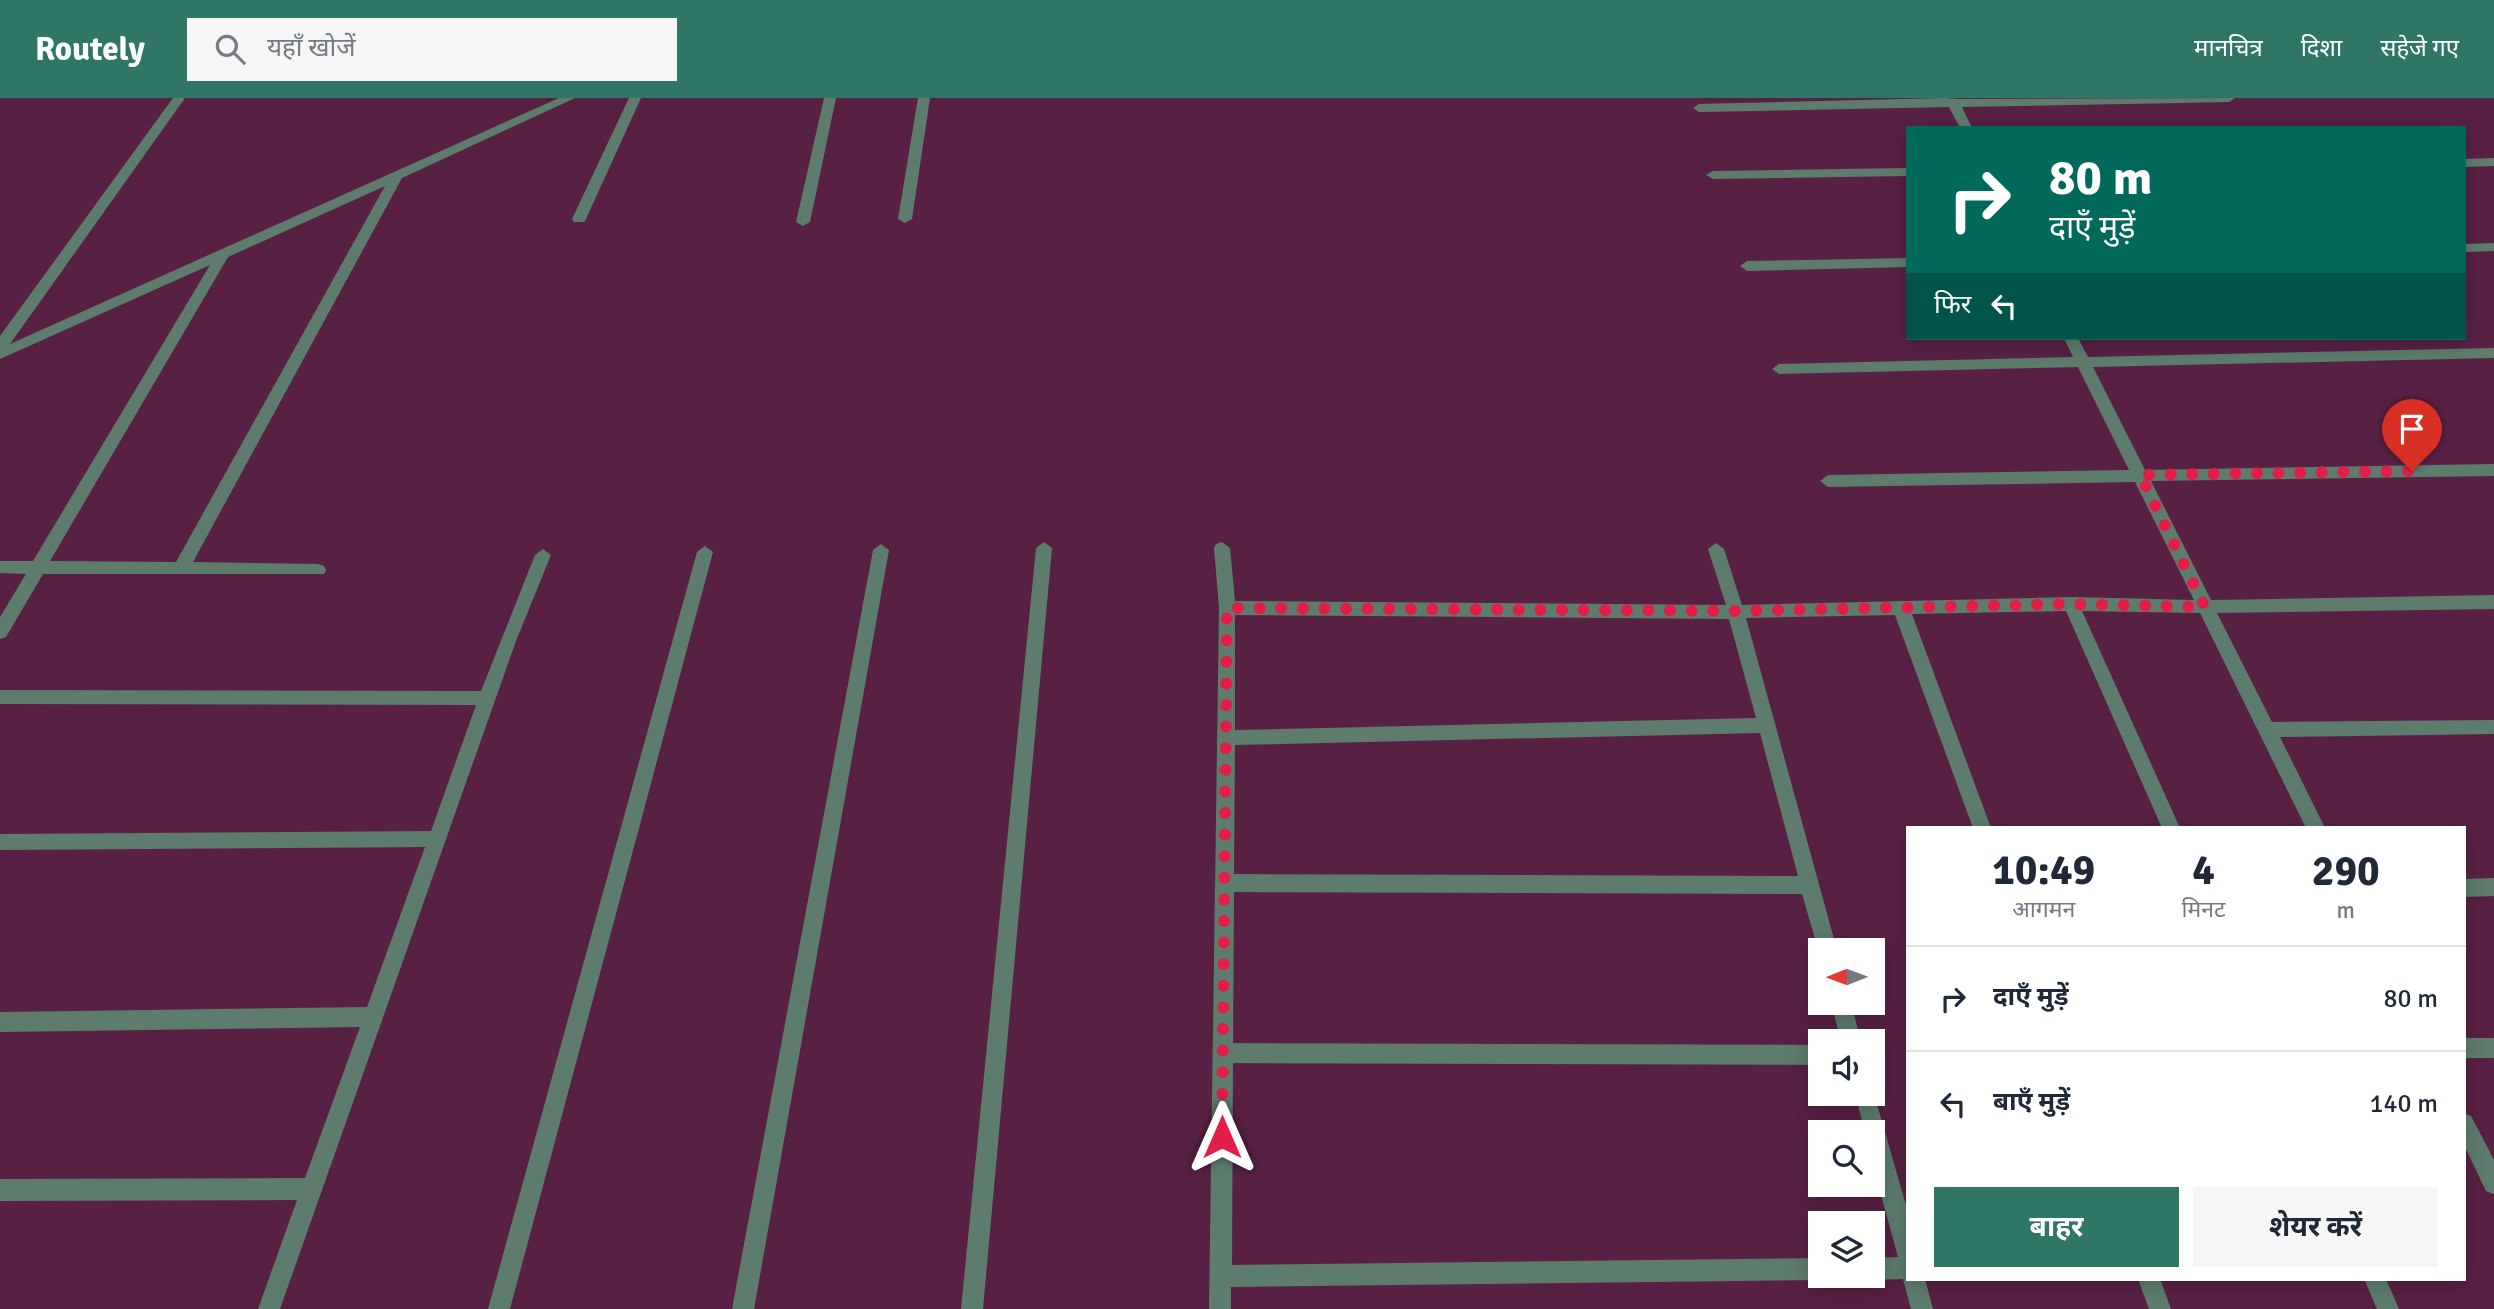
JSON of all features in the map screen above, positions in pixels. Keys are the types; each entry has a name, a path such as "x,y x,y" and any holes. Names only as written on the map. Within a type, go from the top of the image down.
{"street":[{"path":"0,346 179,98"},
{"path":"0,355 569,98"},
{"path":"579,219 635,98"},
{"path":"803,222 831,98"},
{"path":"905,219 924,98"},
{"path":"1699,108 1951,100 2229,98"},
{"path":"1951,100 1965,126"},
{"path":"2466,163 2494,162"},
{"path":"1713,175 1906,172"},
{"path":"182,567 397,176"},
{"path":"2466,248 2494,247"},
{"path":"0,632 223,254"},
{"path":"1747,266 1906,262"},
{"path":"2072,340 2315,826"},
{"path":"1779,369 2494,353"},
{"path":"1828,481 2494,470"},
{"path":"972,1309 1044,548"},
{"path":"1220,1309 1227,608 1222,548"},
{"path":"1716,549 1736,611 1824,938"},
{"path":"743,1309 881,550"},
{"path":"499,1309 705,552"},
{"path":"269,1309 488,698 543,555"},
{"path":"0,567 318,570"},
{"path":"1227,608 1736,611 2071,604 2205,607 2494,602"},
{"path":"2071,604 2170,826"},
{"path":"1901,608 1981,826"},
{"path":"0,697 488,698"},
{"path":"1226,737 1767,725"},
{"path":"2267,730 2494,727"},
{"path":"0,842 438,839"},
{"path":"1224,883 1809,885"},
{"path":"2466,888 2494,887"},
{"path":"0,1022 374,1017"},
{"path":"2466,1048 2494,1048"},
{"path":"1223,1053 1808,1055"},
{"path":"1868,1106 1906,1248"},
{"path":"2466,1127 2494,1183"},
{"path":"0,1190 313,1189"},
{"path":"1885,1269 1906,1268"},
{"path":"1220,1276 1808,1269"},
{"path":"1915,1281 1922,1309"},
{"path":"2150,1281 2160,1309"},
{"path":"2376,1281 2388,1309"}],"route":[{"path":"1222,1137 1227,608 1736,611 2071,604 2205,607 2140,475 2412,471"}]}
